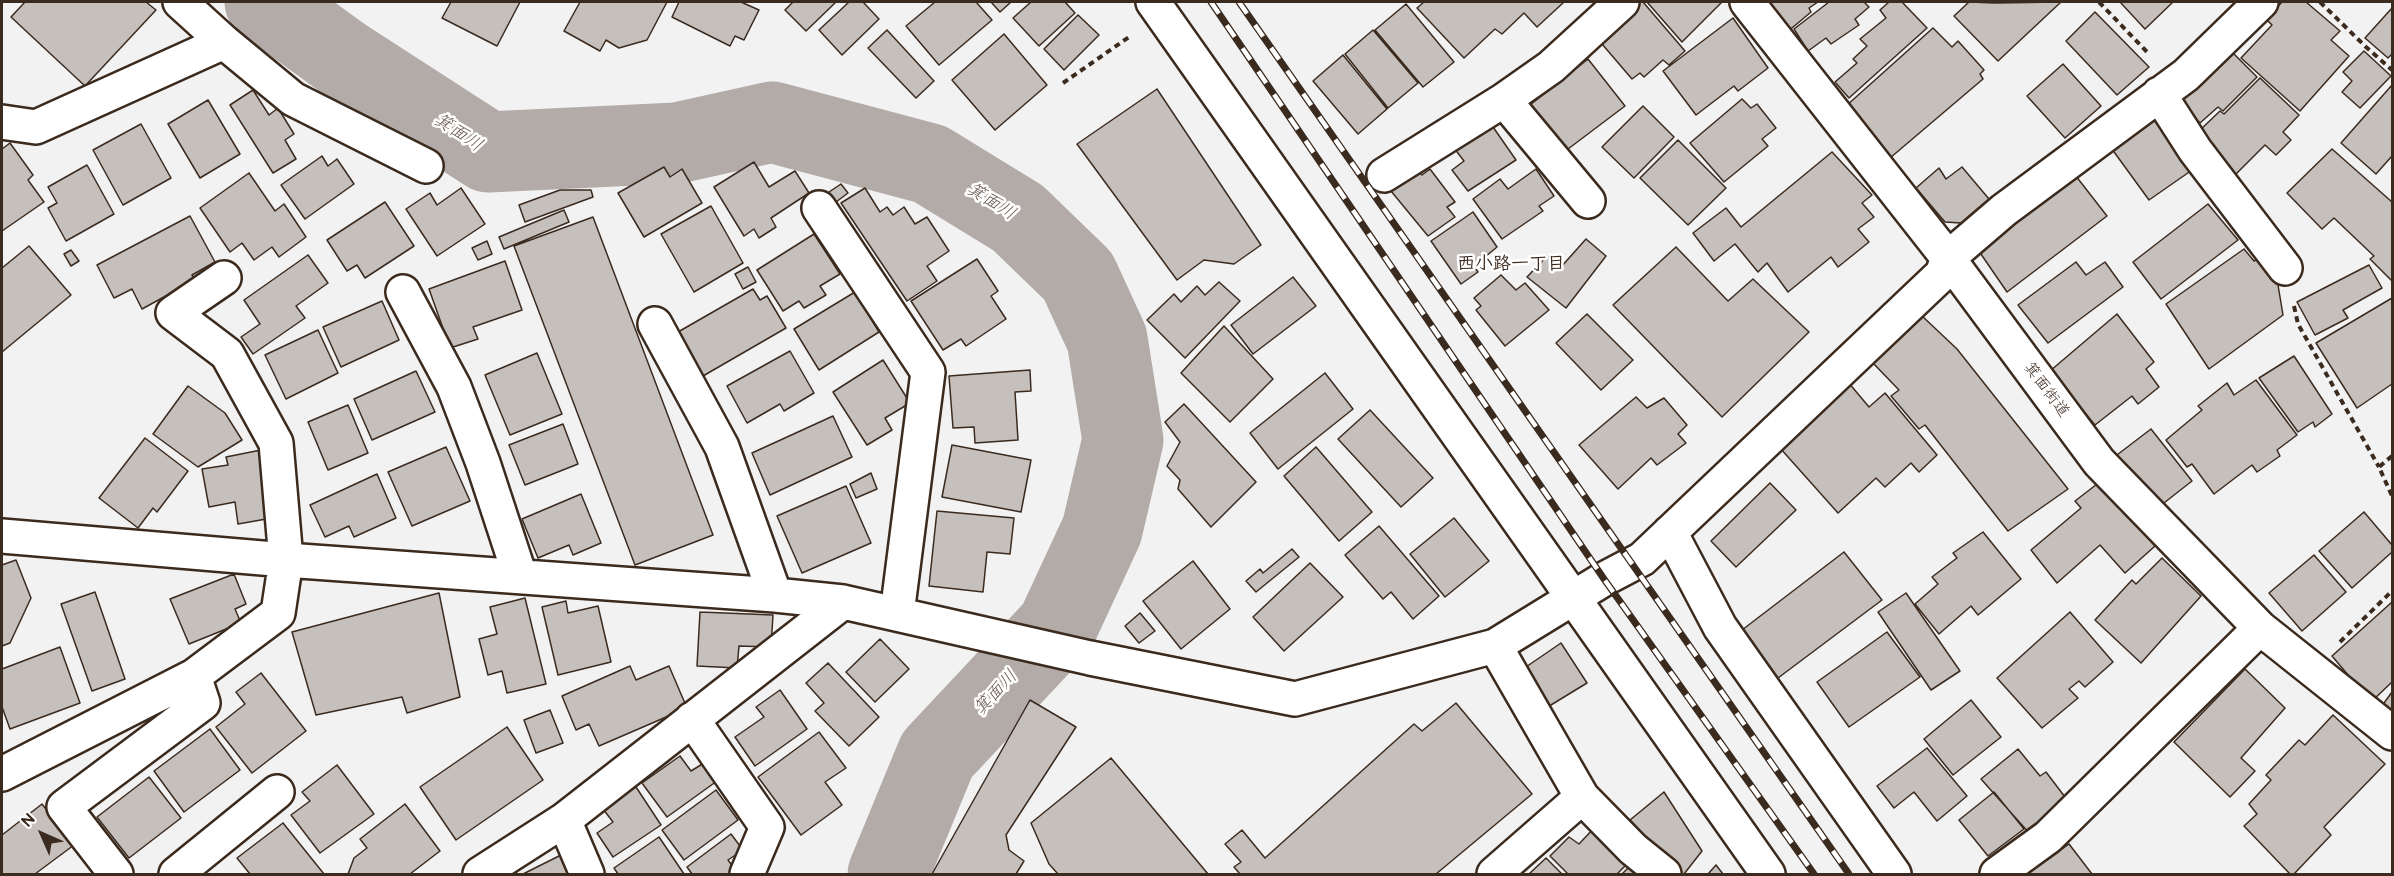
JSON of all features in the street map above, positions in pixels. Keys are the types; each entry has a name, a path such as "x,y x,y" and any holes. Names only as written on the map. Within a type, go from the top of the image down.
{"street":[{"path":"180,2 224,42 294,99 426,166"},
{"path":"1153,2 1768,874"},
{"path":"1384,175 1504,100 1551,67 1622,2"},
{"name":"箕面街道","path":"1747,2 1948,258 2099,462 2260,628 2392,733"},
{"path":"2,536 843,602 1090,658 1296,699 1495,646 1604,579 1642,559 1942,274 1948,258 2004,210 2186,75 2261,2"},
{"path":"2,122 36,127 224,42"},
{"path":"2167,88 2195,150 2285,268"},
{"path":"1504,100 1588,201"},
{"path":"819,208 928,372 897,614"},
{"path":"2,774 194,676 278,613 286,560 276,443 226,354 174,313 224,278"},
{"path":"403,292 454,387 483,463 520,576"},
{"path":"655,324 722,447 775,595"},
{"path":"1670,532 1720,627 1894,874"},
{"path":"480,874 564,820 843,602"},
{"path":"1997,874 2048,837 2260,628"},
{"path":"1495,646 1582,797 1633,849 1664,874"},
{"path":"116,874 64,807 203,704 194,676"},
{"path":"692,719 767,827 747,874"},
{"path":"176,874 277,792"},
{"path":"1494,874 1582,797"},
{"path":"564,820 587,874"}],"path":[{"path":"2098,2 2167,88"},
{"path":"2320,2 2392,70"},
{"path":"1063,83 1137,31"},
{"path":"2285,268 2298,324 2379,467 2392,496"},
{"path":"2379,467 2392,456"},
{"path":"2312,669 2392,591"}],"building":[{"path":"25,2 146,2 156,10 85,86 11,17"},
{"path":"451,2 520,2 497,46 442,18"},
{"path":"580,2 667,2 647,40 619,48 606,40 600,51 564,31"},
{"path":"679,2 741,2 759,10 744,40 735,36 730,46 672,17"},
{"path":"793,2 836,2 806,31 785,10"},
{"path":"849,2 863,2 879,19 842,55 819,30"},
{"path":"935,2 976,2 992,20 939,65 906,26"},
{"path":"991,2 1011,2 1000,12"},
{"path":"1031,2 1065,2 1075,13 1039,46 1013,18"},
{"path":"1424,2 1564,2 1537,27 1524,13 1502,34 1495,29 1464,58 1417,8"},
{"path":"1636,2 1643,2 1685,51 1669,65 1663,60 1644,77 1640,73 1632,79 1596,37"},
{"path":"1647,2 1720,2 1721,3 1682,42"},
{"path":"1761,2 1818,2 1809,8 1811,12 1786,33"},
{"path":"1829,2 1864,2 1869,7 1855,19 1859,25 1831,44 1826,38 1808,51 1794,29"},
{"path":"1889,2 1902,2 1927,28 1849,98 1835,82 1857,63 1853,59 1867,46 1860,39 1886,18 1880,10"},
{"path":"1969,2 2061,2 1998,61 1954,16"},
{"path":"2120,2 2173,2 2145,29"},
{"path":"2282,2 2306,2 2340,31 2331,40 2349,56 2300,111 2241,58 2272,25 2266,19"},
{"path":"1406,4 1454,62 1423,87 1375,30"},
{"path":"2392,8 2392,54 2388,58 2365,38"},
{"path":"2095,12 2149,67 2117,95 2066,41"},
{"path":"1078,15 1099,35 1064,70 1044,49"},
{"path":"1733,18 1768,68 1738,91 1734,86 1696,115 1663,71"},
{"path":"1933,28 1952,47 1958,41 1984,70 1980,74 1983,79 1890,158 1846,106"},
{"path":"887,30 934,81 916,98 868,48"},
{"path":"1373,30 1418,83 1388,108 1345,54"},
{"path":"1004,34 1047,85 995,130 952,80"},
{"path":"2228,48 2257,77 2223,111 2218,107 2200,123 2182,103 2182,93"},
{"path":"2364,51 2391,76 2360,108 2342,92 2352,81 2343,72"},
{"path":"1343,55 1387,109 1358,134 1313,81"},
{"path":"1588,59 1625,106 1568,149 1530,105"},
{"path":"2063,64 2101,106 2065,138 2027,96"},
{"path":"2260,78 2299,115 2283,132 2291,140 2276,155 2265,145 2236,174 2241,181 2236,186 2198,132 2220,111 2224,114"},
{"path":"2392,85 2392,156 2376,174 2341,143"},
{"path":"1157,89 1261,245 1234,264 1204,260 1177,280 1077,144"},
{"path":"253,90 269,115 278,108 294,134 285,140 296,159 273,173 230,105"},
{"path":"1742,99 1751,108 1757,104 1776,128 1762,139 1768,146 1724,182 1690,143"},
{"path":"208,100 240,154 200,178 168,124"},
{"path":"1643,106 1674,137 1634,178 1602,147"},
{"path":"2150,115 2195,168 2149,200 2109,145"},
{"path":"141,124 171,178 123,205 93,150"},
{"path":"1481,125 1486,131 1493,127 1516,160 1468,191 1452,170 1464,161 1447,139"},
{"path":"1678,140 1726,188 1688,225 1640,178"},
{"path":"10,143 33,175 28,180 44,202 2,231 2,149"},
{"path":"2332,149 2392,202 2392,281 2370,259 2374,256 2334,218 2322,229 2287,193"},
{"path":"1832,152 1872,195 1862,203 1874,217 1858,229 1869,242 1838,267 1831,257 1788,292 1767,263 1758,272 1735,244 1714,261 1693,233 1726,208 1741,227"},
{"path":"322,156 328,166 337,159 354,184 305,219 281,185"},
{"path":"754,162 769,187 795,171 809,193 771,218 776,227 759,238 754,229 744,236 714,187"},
{"path":"87,165 114,214 66,241 48,208 57,203 48,187"},
{"path":"664,167 670,177 682,169 702,203 644,237 618,193"},
{"path":"1962,167 1989,199 1961,223 1945,222 1916,188 1939,168 1946,179"},
{"path":"1430,169 1455,202 1447,207 1455,217 1428,236 1391,191 1418,170 1422,175"},
{"path":"1536,169 1554,196 1539,206 1543,211 1502,239 1473,199 1500,179 1508,189"},
{"path":"2072,171 2107,216 2007,292 1972,241"},
{"path":"249,173 275,211 284,204 306,237 279,257 272,247 254,260 242,243 230,252 200,208"},
{"path":"841,184 848,193 836,202 829,192"},
{"path":"461,188 485,224 437,256 406,209 430,193 437,205"},
{"path":"865,188 880,212 887,207 893,215 904,207 915,224 927,217 949,251 927,266 937,281 907,301 841,203"},
{"path":"560,190 591,190 593,197 525,222 519,205"},
{"path":"385,202 414,246 365,278 357,265 347,271 327,240"},
{"path":"2208,204 2238,240 2161,299 2133,262"},
{"path":"711,206 743,263 694,292 661,234"},
{"path":"564,210 569,222 504,249 499,237"},
{"path":"1473,212 1497,247 1474,266 1478,272 1461,284 1431,241"},
{"path":"190,216 215,262 192,275 195,280 142,309 132,289 114,298 97,265"},
{"path":"593,217 713,535 635,565 514,246"},
{"path":"814,234 840,274 820,286 826,295 804,308 799,301 783,311 757,270"},
{"path":"1586,239 1606,256 1566,308 1527,277 1547,256 1561,267"},
{"path":"487,241 492,254 478,260 472,248"},
{"path":"29,246 71,295 2,352 2,268"},
{"path":"1676,247 1728,301 1753,279 1809,332 1722,417 1613,305"},
{"path":"2244,249 2254,261 2264,256 2275,267 2283,315 2209,369 2166,304"},
{"path":"71,250 79,261 71,266 64,254"},
{"path":"308,255 328,283 296,306 305,318 253,354 241,337 260,324 244,300"},
{"path":"977,259 998,291 991,296 1006,319 966,346 961,339 943,350 911,301"},
{"path":"505,261 522,310 473,327 478,339 450,348 429,289"},
{"path":"2076,262 2086,275 2105,262 2123,287 2048,343 2018,305"},
{"path":"2369,265 2382,288 2343,310 2348,318 2315,335 2297,302"},
{"path":"748,267 756,282 743,289 735,274"},
{"path":"1501,275 1516,290 1525,283 1549,310 1505,346 1476,310 1481,306 1474,298"},
{"path":"1293,277 1316,306 1253,354 1231,325"},
{"path":"1219,282 1240,301 1185,358 1147,320 1174,294 1181,302 1197,286 1205,295"},
{"path":"753,289 760,300 767,296 786,328 703,376 678,332"},
{"path":"855,292 879,332 819,370 794,329"},
{"path":"2392,298 2392,384 2357,408 2316,343"},
{"path":"382,301 399,340 341,367 323,327"},
{"path":"1587,314 1633,360 1601,390 1556,343"},
{"path":"2117,314 2154,362 2146,369 2159,387 2138,404 2132,396 2095,425 2050,371"},
{"path":"1921,315 1957,349 2068,489 2008,531 1925,425 1919,429 1891,396 1899,390 1872,362"},
{"path":"1224,326 1273,379 1230,422 1181,373"},
{"path":"318,330 338,373 286,399 265,355"},
{"path":"790,351 814,393 784,411 780,404 747,423 727,386"},
{"path":"537,353 562,414 510,435 485,375"},
{"path":"2294,356 2332,414 2315,427 2313,422 2298,432 2259,378"},
{"path":"883,360 910,403 885,418 892,430 867,445 833,392"},
{"path":"1030,370 1031,391 1015,392 1018,440 975,443 974,427 953,428 949,376"},
{"path":"416,371 435,412 372,440 354,399"},
{"path":"1325,373 1353,409 1278,469 1250,433"},
{"path":"2256,380 2297,435 2277,450 2280,456 2257,472 2252,465 2214,494 2192,464 2187,467 2166,440 2202,410 2198,406 2227,383 2234,395"},
{"path":"1848,382 1869,407 1885,393 1937,455 1919,472 1911,463 1885,487 1876,478 1838,513 1780,448"},
{"path":"188,386 225,413 242,440 198,467 153,434"},
{"path":"1636,397 1647,408 1664,398 1687,425 1678,434 1686,443 1657,465 1651,458 1618,489 1579,445"},
{"path":"1184,404 1256,482 1211,527 1178,489 1180,480 1167,466 1180,442 1165,422"},
{"path":"348,405 368,453 328,470 308,422"},
{"path":"1370,410 1433,478 1401,507 1338,439"},
{"path":"833,416 852,457 770,495 752,453"},
{"path":"563,424 578,464 525,485 509,445"},
{"path":"2151,429 2192,481 2155,510 2113,458"},
{"path":"145,438 188,471 157,512 153,508 138,528 99,498"},
{"path":"952,445 1031,460 1021,512 942,497"},
{"path":"446,447 470,501 412,526 388,472"},
{"path":"1316,447 1372,512 1339,541 1284,476"},
{"path":"261,450 272,518 238,524 235,502 209,507 202,469 228,465 226,457"},
{"path":"871,473 877,489 856,498 850,484"},
{"path":"377,474 396,518 354,537 349,526 325,537 310,505"},
{"path":"2101,481 2155,546 2125,573 2100,545 2057,583 2031,550 2081,508 2075,501"},
{"path":"1770,483 1796,510 1736,567 1711,541"},
{"path":"846,486 871,543 802,573 777,516"},
{"path":"581,494 601,543 573,555 569,545 538,558 522,519"},
{"path":"937,511 1014,518 1010,554 987,552 983,592 929,586"},
{"path":"2364,512 2392,545 2392,552 2352,588 2319,551"},
{"path":"1454,518 1489,561 1445,597 1410,554"},
{"path":"1379,526 1439,596 1413,619 1391,592 1383,599 1345,555"},
{"path":"1983,532 2021,579 1978,615 1971,606 1939,634 1915,604 1938,584 1932,577 1957,558 1953,553"},
{"path":"1292,549 1299,557 1256,592 1246,581 1260,569 1263,573"},
{"path":"1844,552 1882,600 1778,678 1742,630"},
{"path":"2314,555 2346,592 2302,631 2269,593"},
{"path":"2162,558 2201,596 2141,663 2095,620 2132,580 2136,584"},
{"path":"16,560 31,598 10,643 2,646 2,565"},
{"path":"1193,561 1230,609 1181,649 1143,601"},
{"path":"1310,563 1343,597 1284,651 1253,617"},
{"path":"234,574 246,604 235,609 241,623 189,644 170,599"},
{"path":"95,592 125,679 92,691 61,604"},
{"path":"439,593 460,697 407,713 402,697 316,715 292,632"},
{"path":"1906,593 1960,671 1931,690 1878,612"},
{"path":"525,598 546,684 507,693 502,671 488,675 479,639 497,634 490,607"},
{"path":"566,601 568,613 598,606 611,662 558,675 542,607"},
{"path":"2392,602 2392,682 2371,702 2332,656"},
{"path":"700,612 773,615 771,647 739,646 737,668 697,666"},
{"path":"2070,612 2113,662 2085,687 2079,681 2069,689 2078,698 2042,728 1997,678"},
{"path":"1140,613 1155,631 1139,643 1125,626"},
{"path":"1887,632 1920,677 1849,727 1817,682"},
{"path":"880,639 909,669 875,702 846,672"},
{"path":"1561,643 1587,683 1546,708 1523,669"},
{"path":"60,647 80,703 10,729 2,707 2,669"},
{"path":"828,663 879,717 849,746 815,711 824,703 806,683"},
{"path":"630,666 636,680 669,666 687,708 599,746 589,724 576,730 562,696"},
{"path":"2245,669 2285,708 2241,758 2255,771 2230,797 2174,742"},
{"path":"261,673 306,731 252,773 216,727 245,704 236,692"},
{"path":"780,690 807,729 755,766 735,737 764,717 756,707"},
{"path":"2392,692 2392,720 2379,710"},
{"path":"1030,700 1076,727 1006,835 1009,850 1024,861 1016,874 932,874"},
{"path":"1971,700 2001,737 1953,775 1924,739"},
{"path":"1456,703 1532,794 1436,874 1240,874 1234,867 1241,862 1225,844 1242,830 1265,858 1414,724 1422,731"},
{"path":"550,710 563,743 536,753 524,720"},
{"path":"2333,715 2385,764 2324,827 2331,835 2294,874 2290,874 2244,826 2257,814 2249,804 2271,780 2266,775 2299,740 2305,745"},
{"path":"507,727 543,780 456,840 420,787"},
{"path":"210,729 240,770 184,812 154,771"},
{"path":"819,732 846,768 825,782 842,805 801,835 758,777"},
{"path":"1927,748 1967,796 1937,821 1914,792 1894,808 1877,786"},
{"path":"2018,749 2040,776 2046,772 2068,801 2030,834 1981,779"},
{"path":"680,756 691,771 704,763 717,781 667,817 642,783"},
{"path":"1111,758 1208,874 1058,874 1049,864 1031,823"},
{"path":"337,765 374,814 320,853 291,815 310,801 302,792"},
{"path":"149,777 181,818 129,858 97,817"},
{"path":"636,787 661,825 613,857 597,833 613,822 603,809"},
{"path":"716,790 738,820 684,860 662,830"},
{"path":"1664,792 1702,851 1684,874 1681,874 1630,820"},
{"path":"1994,792 2024,829 1988,856 1959,820"},
{"path":"42,804 74,845 35,874 2,874 2,835"},
{"path":"405,804 440,851 410,874 348,874 354,858 367,848 360,839"},
{"path":"283,823 324,874 250,874 237,858"},
{"path":"1595,827 1629,862 1617,874 1568,874 1550,856 1569,837 1579,844"},
{"path":"731,834 743,850 728,860 736,871 732,874 692,874 687,867"},
{"path":"659,837 684,874 618,874 614,868"},
{"path":"2069,844 2092,874 2027,874"},
{"path":"563,854 573,874 523,874"},
{"path":"1546,858 1562,874 1529,874"},
{"path":"1633,863 1644,874 1622,874"},
{"path":"1716,865 1723,874 1708,874"}],"waterway":[{"name":"箕面川","path":"265,2 344,59 488,152 677,143 772,122 930,164 1018,218 1078,276 1107,339 1123,440 1102,530 1057,627 937,755 888,874"}],"railway":[{"path":"1211,2 1604,579 1814,874"},
{"path":"1239,2 1849,874"}],"district":[{"name":"西小路一丁目","path":"1511,264"}]}
